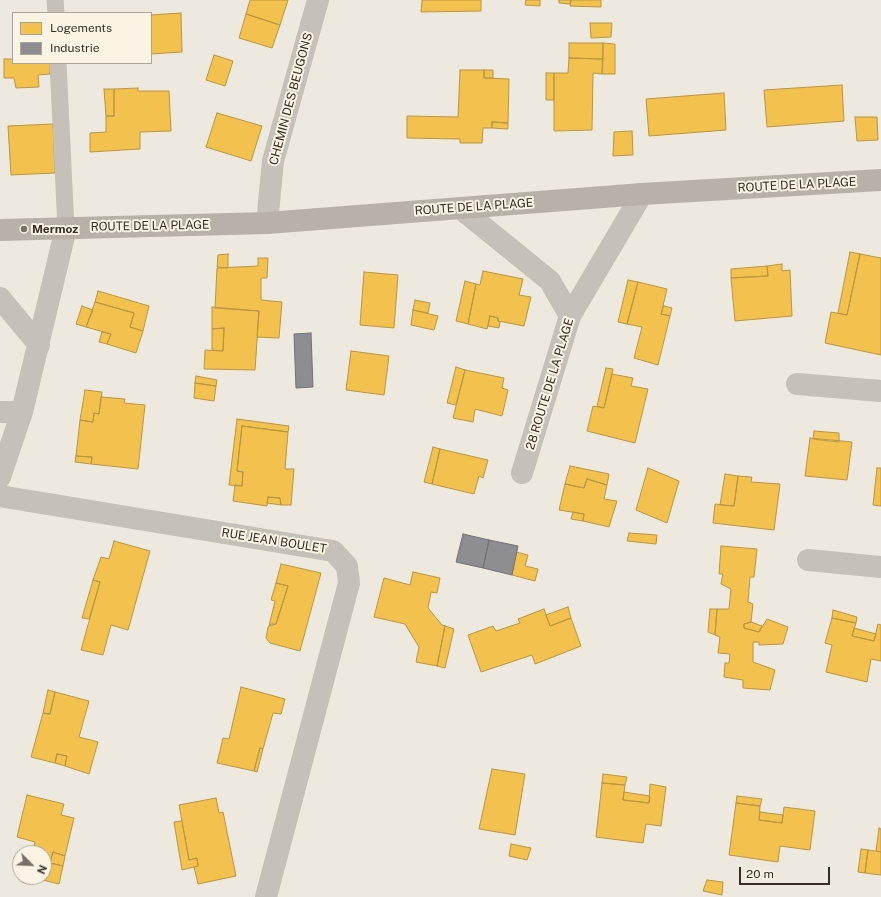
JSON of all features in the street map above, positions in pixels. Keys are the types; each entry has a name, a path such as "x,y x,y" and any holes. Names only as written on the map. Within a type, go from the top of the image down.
{"street":[{"name":"CHEMIN DES BEUGONS","path":"268,223 273,161 318,0"},
{"name":"ROUTE DE LA PLAGE","path":"0,230 268,223 642,194 881,180"},
{"name":"28 ROUTE DE LA PLAGE","path":"522,473 570,316 642,194"},
{"path":"460,208 550,281 570,316"},
{"path":"0,477 22,412 66,228"},
{"path":"0,298 38,345"},
{"path":"797,384 881,391"},
{"path":"0,412 22,412"},
{"name":"RUE JEAN BOULET","path":"0,496 333,551 347,566 349,583 266,897"},
{"path":"808,560 881,567"}],"lane":[{"path":"55,0 56,12"},
{"path":"58,64 66,228"}],"building: Logements":[{"path":"250,0 288,0 280,25 246,14"},
{"path":"422,0 481,0 481,11 421,12"},
{"path":"526,0 540,0 540,6 525,5"},
{"path":"559,0 571,0 570,4 559,3"},
{"path":"571,0 601,0 601,7 570,6"},
{"path":"181,13 182,52 152,54 152,15"},
{"path":"246,14 280,25 272,48 239,38"},
{"path":"590,23 612,23 611,37 591,38"},
{"path":"569,43 603,43 603,59 569,58"},
{"path":"603,43 615,44 615,74 602,74"},
{"path":"214,55 233,61 225,86 206,80"},
{"path":"569,58 603,59 602,74 593,73 592,130 554,131 554,73 568,73"},
{"path":"4,59 12,59 12,64 50,64 50,74 38,75 39,87 16,88 14,78 4,78"},
{"path":"460,70 484,70 484,78 509,79 508,123 492,122 492,128 483,128 482,143 460,143 460,139 407,138 407,116 458,117"},
{"path":"484,70 493,70 493,78 484,78"},
{"path":"546,73 554,73 554,100 546,100"},
{"path":"842,85 844,121 767,127 764,90"},
{"path":"138,88 138,91 169,91 171,131 140,132 140,149 90,152 90,133 106,132 106,116 114,116 114,89"},
{"path":"104,89 114,89 114,116 106,116"},
{"path":"724,93 726,130 649,136 646,99"},
{"path":"217,113 262,126 251,161 206,147"},
{"path":"855,117 877,117 878,140 857,141"},
{"path":"492,122 508,123 508,129 492,128"},
{"path":"53,124 55,173 11,175 8,126"},
{"path":"632,131 633,155 613,156 614,132"},
{"path":"850,252 860,254 847,315 838,313"},
{"path":"228,254 228,268 217,267 218,255"},
{"path":"860,254 881,258 881,355 825,343 831,312 847,315"},
{"path":"258,258 268,258 267,278 261,278 261,300 282,302 279,338 257,337 259,311 215,308 217,268 258,266"},
{"path":"782,264 782,271 790,270 792,316 735,321 731,278 768,276 767,266"},
{"path":"767,266 768,276 731,278 731,269"},
{"path":"483,271 523,279 519,295 531,297 524,326 498,321 498,318 490,316 487,329 468,324 476,284 480,285"},
{"path":"364,272 398,275 394,328 360,325"},
{"path":"628,280 638,282 627,324 618,322"},
{"path":"465,281 476,284 468,324 456,321"},
{"path":"638,282 667,289 661,314 670,316 658,365 634,358 642,327 627,324"},
{"path":"98,291 149,306 143,331 130,327 134,313 95,302"},
{"path":"415,300 430,303 428,313 413,310"},
{"path":"95,302 134,313 130,327 143,331 136,353 107,344 111,334 86,327"},
{"path":"82,306 93,310 86,327 76,324"},
{"path":"664,306 672,308 670,316 661,314"},
{"path":"212,307 259,311 255,370 204,369 205,350 223,351 224,328 212,329"},
{"path":"413,310 438,316 434,330 411,325"},
{"path":"490,316 498,318 498,321 500,322 499,328 488,326"},
{"path":"224,328 223,351 212,350 212,329"},
{"path":"102,332 111,334 107,344 99,342"},
{"path":"351,351 389,356 384,395 346,390"},
{"path":"456,367 465,370 456,405 447,403"},
{"path":"606,368 613,369 604,408 597,406"},
{"path":"465,370 504,378 502,388 508,390 502,416 475,409 473,422 453,418"},
{"path":"612,374 633,378 631,386 648,389 635,443 587,431 593,406 604,408"},
{"path":"196,376 217,380 216,386 195,383"},
{"path":"195,383 216,386 214,401 194,398"},
{"path":"85,390 102,392 99,414 94,413 93,422 80,420"},
{"path":"101,397 125,399 124,403 145,405 138,469 91,464 92,457 76,456 80,420 93,422 94,413 99,414"},
{"path":"237,419 289,426 288,432 242,426 237,471 243,472 242,486 229,485"},
{"path":"242,426 288,432 285,469 294,469 291,505 281,505 280,498 268,497 267,506 233,501 235,485 242,486 243,472 237,471"},
{"path":"814,431 839,433 839,442 813,439"},
{"path":"810,438 852,442 847,480 805,476"},
{"path":"433,447 440,449 432,484 424,482"},
{"path":"440,449 488,460 483,478 479,476 474,494 432,484"},
{"path":"76,456 92,457 91,464 75,462"},
{"path":"570,466 609,474 607,485 587,479 584,488 565,484"},
{"path":"648,468 679,481 667,523 636,510"},
{"path":"877,468 881,468 881,506 873,505"},
{"path":"725,474 738,476 734,506 720,505"},
{"path":"738,476 752,477 751,482 780,484 774,530 713,523 715,504 734,506"},
{"path":"587,479 607,485 604,499 617,501 609,527 583,521 584,514 559,510 565,484 584,488"},
{"path":"268,497 280,498 281,505 267,503"},
{"path":"573,512 584,514 583,521 571,519"},
{"path":"629,533 657,535 656,544 627,541"},
{"path":"114,541 150,551 128,630 111,625 103,655 81,650 100,582 93,580 101,557 109,559"},
{"path":"721,546 757,549 754,577 750,577 748,602 753,604 751,622 744,624 744,628 759,632 767,619 788,627 783,644 759,645 759,642 753,642 753,662 775,670 770,690 743,688 743,680 724,677 725,663 729,663 730,654 718,653 720,637 715,635 717,609 729,609 731,589 721,584 723,574 719,574"},
{"path":"516,552 528,555 525,566 538,569 535,581 512,575"},
{"path":"281,564 321,573 300,651 270,643 266,638 268,627 271,624 276,624 288,586 276,583"},
{"path":"413,572 440,578 437,593 431,592 428,608 442,625 445,626 437,666 416,662 419,647 405,624 374,617 384,578 410,585"},
{"path":"93,580 100,582 89,619 82,618"},
{"path":"276,583 288,586 276,624 269,626 275,601 271,600"},
{"path":"568,607 571,618 550,626 546,615"},
{"path":"544,609 550,626 571,618 581,646 535,664 532,655 481,672 468,635 493,626 496,631 520,623 518,619"},
{"path":"710,609 717,609 715,635 708,632"},
{"path":"833,610 857,617 856,623 832,618"},
{"path":"832,618 856,623 852,636 874,641 878,624 881,625 881,661 871,659 867,682 826,672 832,645 825,643"},
{"path":"751,622 762,626 759,632 744,628 744,624"},
{"path":"445,626 454,629 445,668 437,666"},
{"path":"854,628 876,634 874,641 852,636"},
{"path":"241,687 285,699 281,714 273,713 263,749 260,748 254,771 217,763 223,738 229,739"},
{"path":"48,690 55,692 50,714 43,713"},
{"path":"55,692 89,701 79,737 98,742 89,774 65,766 67,756 57,754 55,763 31,757 43,713 50,714"},
{"path":"260,748 263,749 257,772 254,771"},
{"path":"57,754 67,756 65,766 55,763"},
{"path":"492,769 525,774 515,835 479,829"},
{"path":"603,774 627,777 625,785 602,783"},
{"path":"602,783 625,785 623,800 649,803 650,784 666,787 661,826 646,824 643,843 596,837"},
{"path":"624,792 650,796 649,803 623,800"},
{"path":"27,795 64,804 61,815 74,818 65,856 53,852 52,856 52,845 34,845 35,842 17,837"},
{"path":"737,796 762,799 760,806 736,803"},
{"path":"216,798 219,813 223,812 236,876 198,884 194,867 198,866 197,858 189,860 179,805"},
{"path":"736,803 760,806 759,820 782,823 784,807 815,811 810,850 780,846 778,862 729,855"},
{"path":"760,812 783,815 782,823 759,820"},
{"path":"182,821 189,860 197,858 198,866 182,870 174,822"},
{"path":"879,828 881,829 881,852 876,851"},
{"path":"511,844 531,848 527,860 509,856"},
{"path":"861,849 868,850 865,873 858,872"},
{"path":"868,850 881,852 881,875 865,873"},
{"path":"53,852 65,856 63,866 52,863"},
{"path":"52,863 63,866 59,884 52,882"},
{"path":"707,880 723,882 722,895 703,891"}],"building: Industrie":[{"path":"311,333 313,387 296,388 294,334"},
{"path":"463,534 489,540 483,568 456,562"},
{"path":"489,540 518,546 512,575 483,568"}],"place":[{"name":"Mermoz","path":"24,229"}]}
